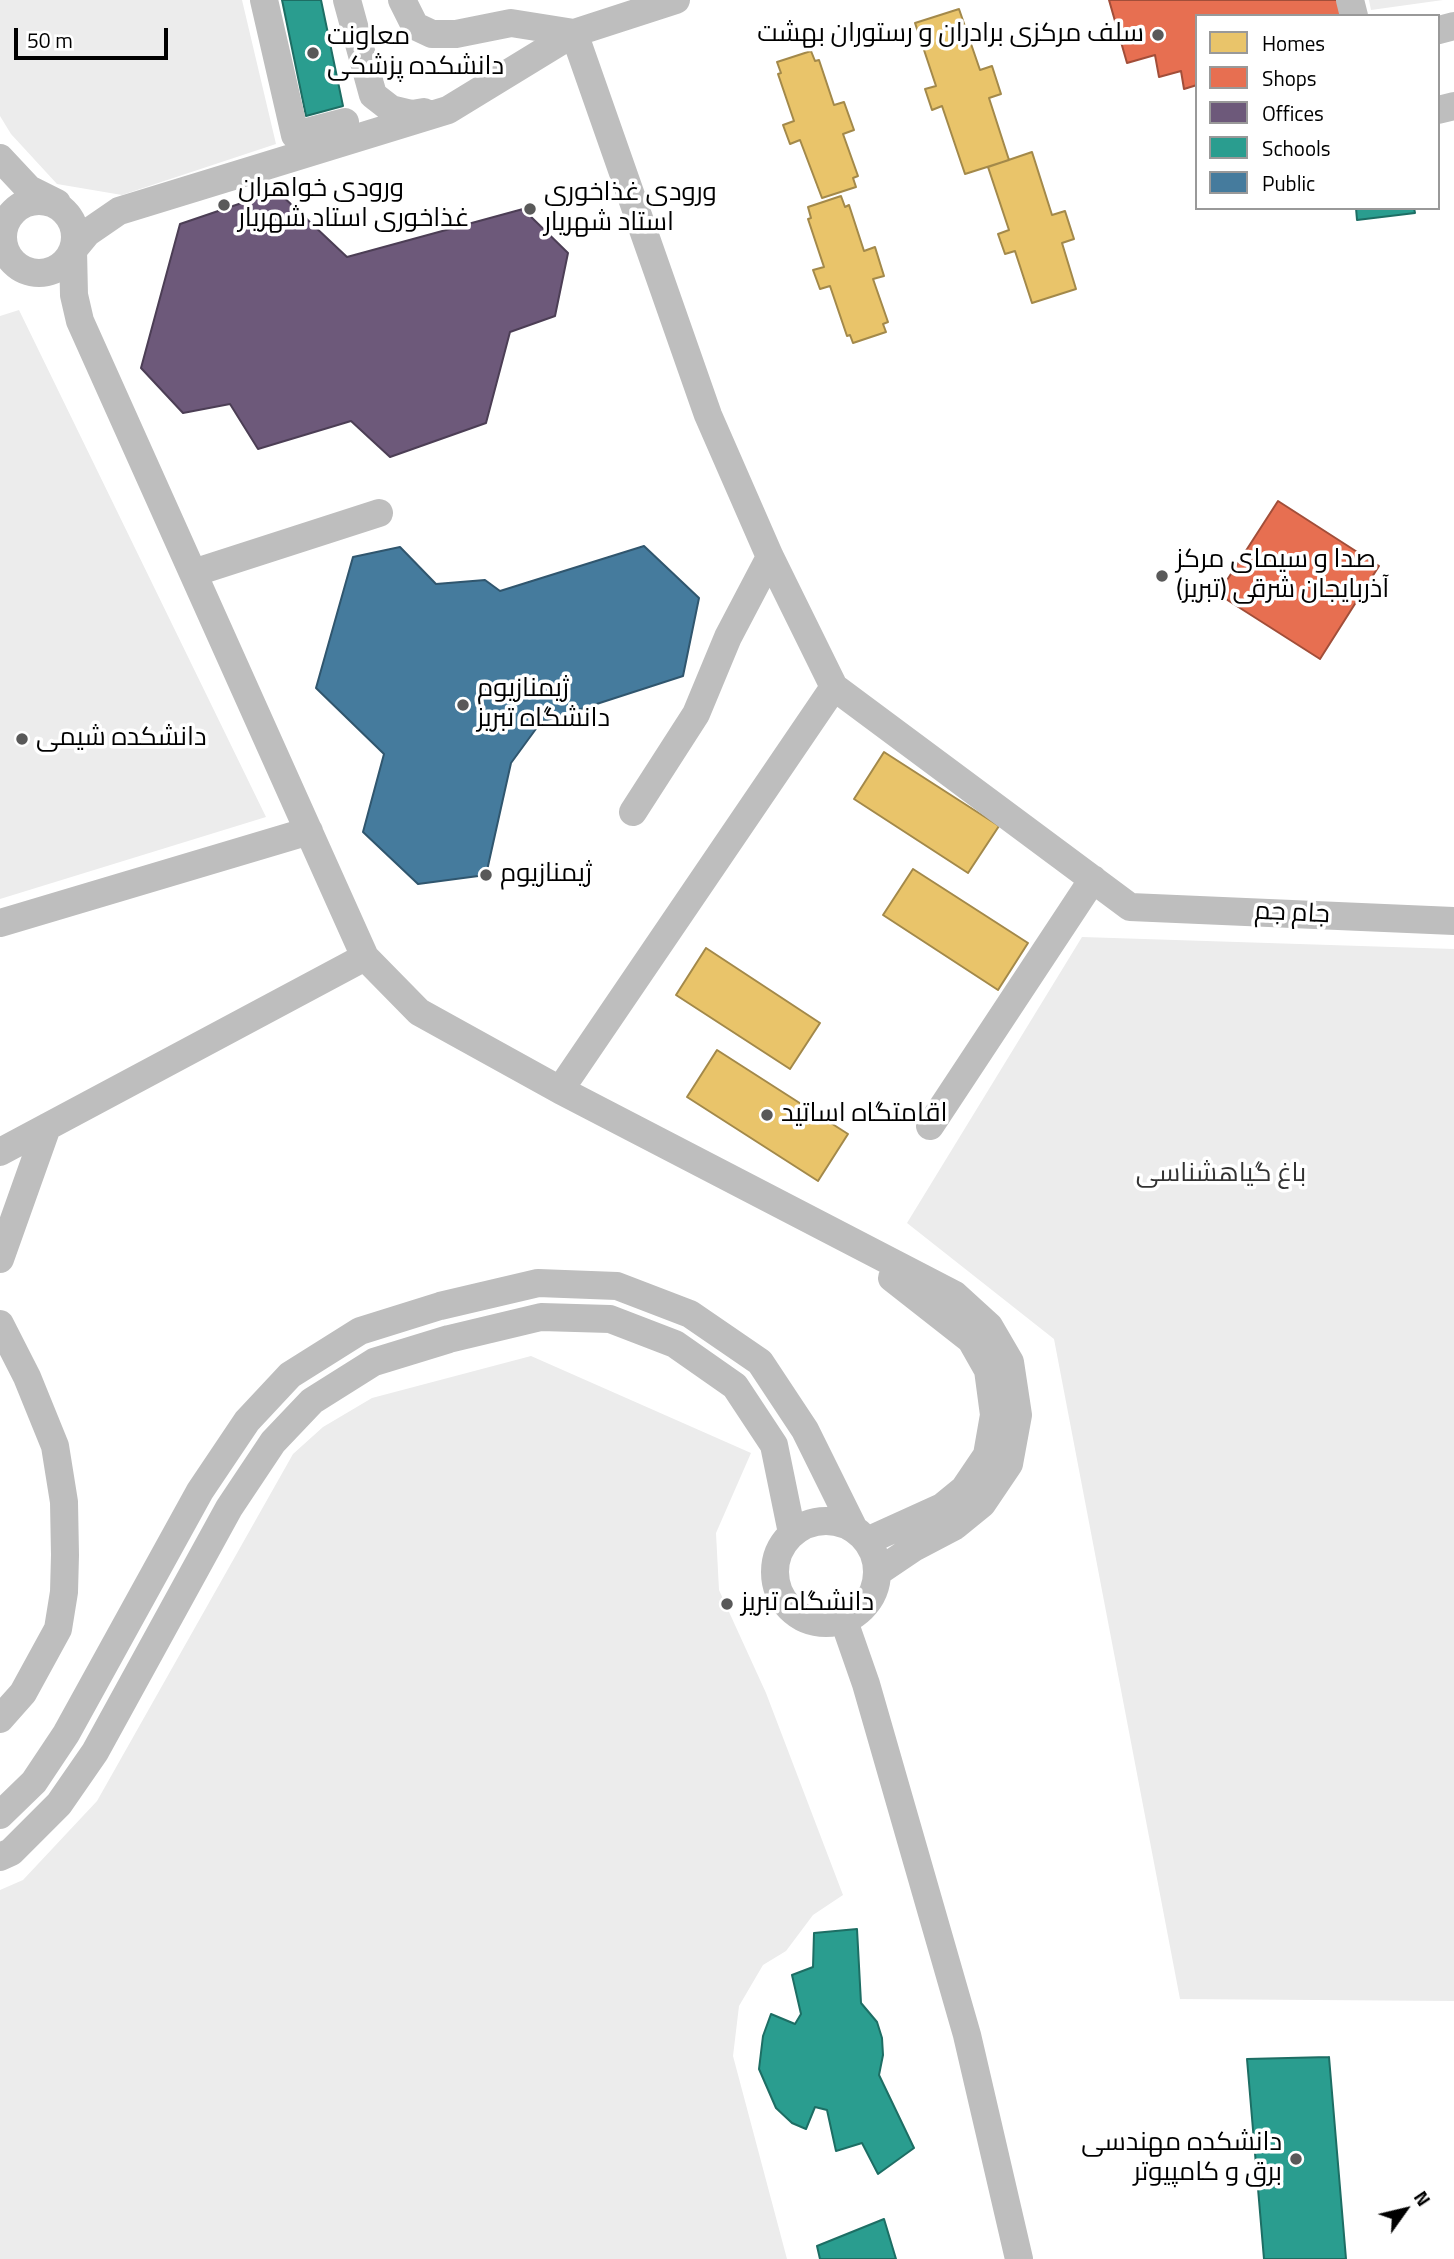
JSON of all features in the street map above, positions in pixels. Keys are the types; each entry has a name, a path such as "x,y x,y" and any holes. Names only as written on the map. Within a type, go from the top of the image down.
{"street":[{"path":"264,0 295,135 391,109"},
{"path":"347,0 373,95 391,109 412,114 448,110"},
{"path":"401,0 415,26 432,34 456,34 511,23 574,33"},
{"path":"12,267 36,274 58,268 87,233 119,211 448,110 574,33 676,0"},
{"path":"574,33 708,415 770,557 834,687 1093,879 930,1126"},
{"path":"0,158 29,189 69,216 74,227 74,295 80,321 365,957 419,1012 560,1090 955,1295 989,1326 1010,1362 1018,1415 1009,1464 982,1504 955,1526 915,1547 878,1572"},
{"path":"0,174 3,232 12,267 59,296 80,321"},
{"path":"3,223 25,203 50,201 75,209 119,211"},
{"path":"193,573 379,513"},
{"path":"633,812 696,714 728,637 770,557"},
{"path":"560,1090 834,687"},
{"path":"0,923 309,831"},
{"name":"جام جم","path":"1093,879 1130,907 1454,921"},
{"path":"0,1152 365,957"},
{"path":"0,1259 47,1127"},
{"path":"0,1815 34,1782 66,1734 200,1491 247,1421 290,1375 359,1331 440,1306 538,1283 617,1286 690,1314 760,1362 805,1430 861,1535 875,1556 878,1572 876,1588 869,1602 858,1614 829,1624 798,1616 786,1605 778,1591 775,1568 782,1545 792,1533 821,1521 839,1522 861,1535 942,1507 964,1489 987,1455 994,1415 988,1370 971,1340 941,1314 816,1223"},
{"path":"0,1857 10,1852 60,1804 95,1752 229,1508 273,1442 312,1401 374,1362 449,1339 541,1317 610,1319 674,1345 736,1386 774,1445 792,1533"},
{"path":"0,1324 27,1377 55,1446 64,1502 65,1555 64,1592 58,1629 23,1693 0,1719"},
{"path":"844,1621 866,1684 967,2035 1019,2259"}],"green space":[{"path":"0,0 242,0 276,144 122,195 57,184 11,134 0,116"},
{"path":"1369,0 1443,0 1371,10"},
{"path":"19,310 266,817 0,899 0,316"},
{"name":"باغ گیاهشناسی","path":"1082,937 1454,949 1454,2001 1180,1999 1054,1339 907,1223"},
{"path":"531,1356 751,1453 716,1533 719,1590 766,1693 843,1895 813,1915 786,1951 763,1965 739,2006 733,2056 787,2259 0,2259 0,1890 23,1880 97,1801 293,1454 323,1427 372,1398"}],"building: Homes":[{"path":"959,9 980,70 992,66 1001,94 989,98 1009,160 965,174 942,106 932,110 925,89 936,86 915,23"},
{"path":"811,51 815,61 819,60 834,105 844,102 854,130 843,134 858,176 853,178 856,187 822,198 800,140 790,144 783,125 794,121 778,74 781,73 777,62"},
{"path":"1032,152 1052,215 1065,211 1074,239 1062,243 1076,289 1032,303 1015,251 1005,254 998,234 1009,230 988,167"},
{"path":"841,196 845,207 849,205 864,251 875,247 884,276 873,279 888,322 883,324 886,332 853,343 850,335 847,336 830,286 820,289 813,270 824,267 808,219 811,218 808,207"},
{"path":"884,752 999,826 968,873 854,799"},
{"path":"913,869 1028,943 998,990 883,915"},
{"name":"اقامتگاه اساتید","path":"706,948 820,1023 790,1069 676,995"},
{"name":"اقامتگاه اساتید","path":"717,1050 848,1134 818,1181 687,1097"}],"building: Shops":[{"name":"سلف مرکزی برادران و رستوران بهشت","path":"1109,0 1340,0 1344,14 1195,14 1195,86 1184,89 1181,71 1159,77 1155,55 1127,63"},
{"path":"1278,501 1379,566 1320,659 1218,594"}],"building: Offices":[{"path":"277,191 347,257 523,209 568,253 555,316 510,332 486,423 390,457 351,421 258,449 230,404 183,413 141,368 180,224"}],"building: Schools":[{"name":"معاونت دانشکده پزشکی","path":"282,0 321,0 343,106 306,116"},
{"path":"1356,210 1414,210 1415,213 1357,220"},
{"path":"857,1929 861,2003 877,2022 882,2038 883,2055 879,2075 914,2148 878,2174 862,2143 836,2151 827,2110 815,2107 806,2129 792,2123 776,2108 759,2069 763,2036 771,2014 795,2024 801,2014 792,1975 813,1967 814,1933"},
{"name":"دانشکده مهندسی برق و کامپیوتر","path":"1329,2057 1346,2259 1264,2259 1247,2059"},
{"path":"884,2219 896,2259 820,2259 817,2246"}],"building: Public":[{"name":"ژیمنازیوم دانشگاه تبریز","path":"644,546 699,598 683,676 541,722 511,763 486,875 418,884 363,832 384,754 316,688 353,557 400,547 436,584 485,580 500,591"}],"place":[{"name":"سلف مرکزی برادران و رستوران بهشت","path":"1158,35"},
{"name":"معاونت دانشکده پزشکی","path":"313,53"},
{"name":"ورودی خواهران غذاخوری استاد شهریار","path":"224,205"},
{"name":"ورودی غذاخوری استاد شهریار","path":"530,209"},
{"name":"صدا و سیمای مرکز آذربایجان شرقی (تبریز)","path":"1162,576"},
{"name":"ژیمنازیوم دانشگاه تبریز","path":"463,705"},
{"name":"دانشکده شیمی","path":"22,739"},
{"name":"ژیمنازیوم","path":"486,875"},
{"name":"اقامتگاه اساتید","path":"767,1115"},
{"name":"دانشگاه تبریز","path":"727,1604"},
{"name":"دانشکده مهندسی برق و کامپیوتر","path":"1296,2159"}]}
